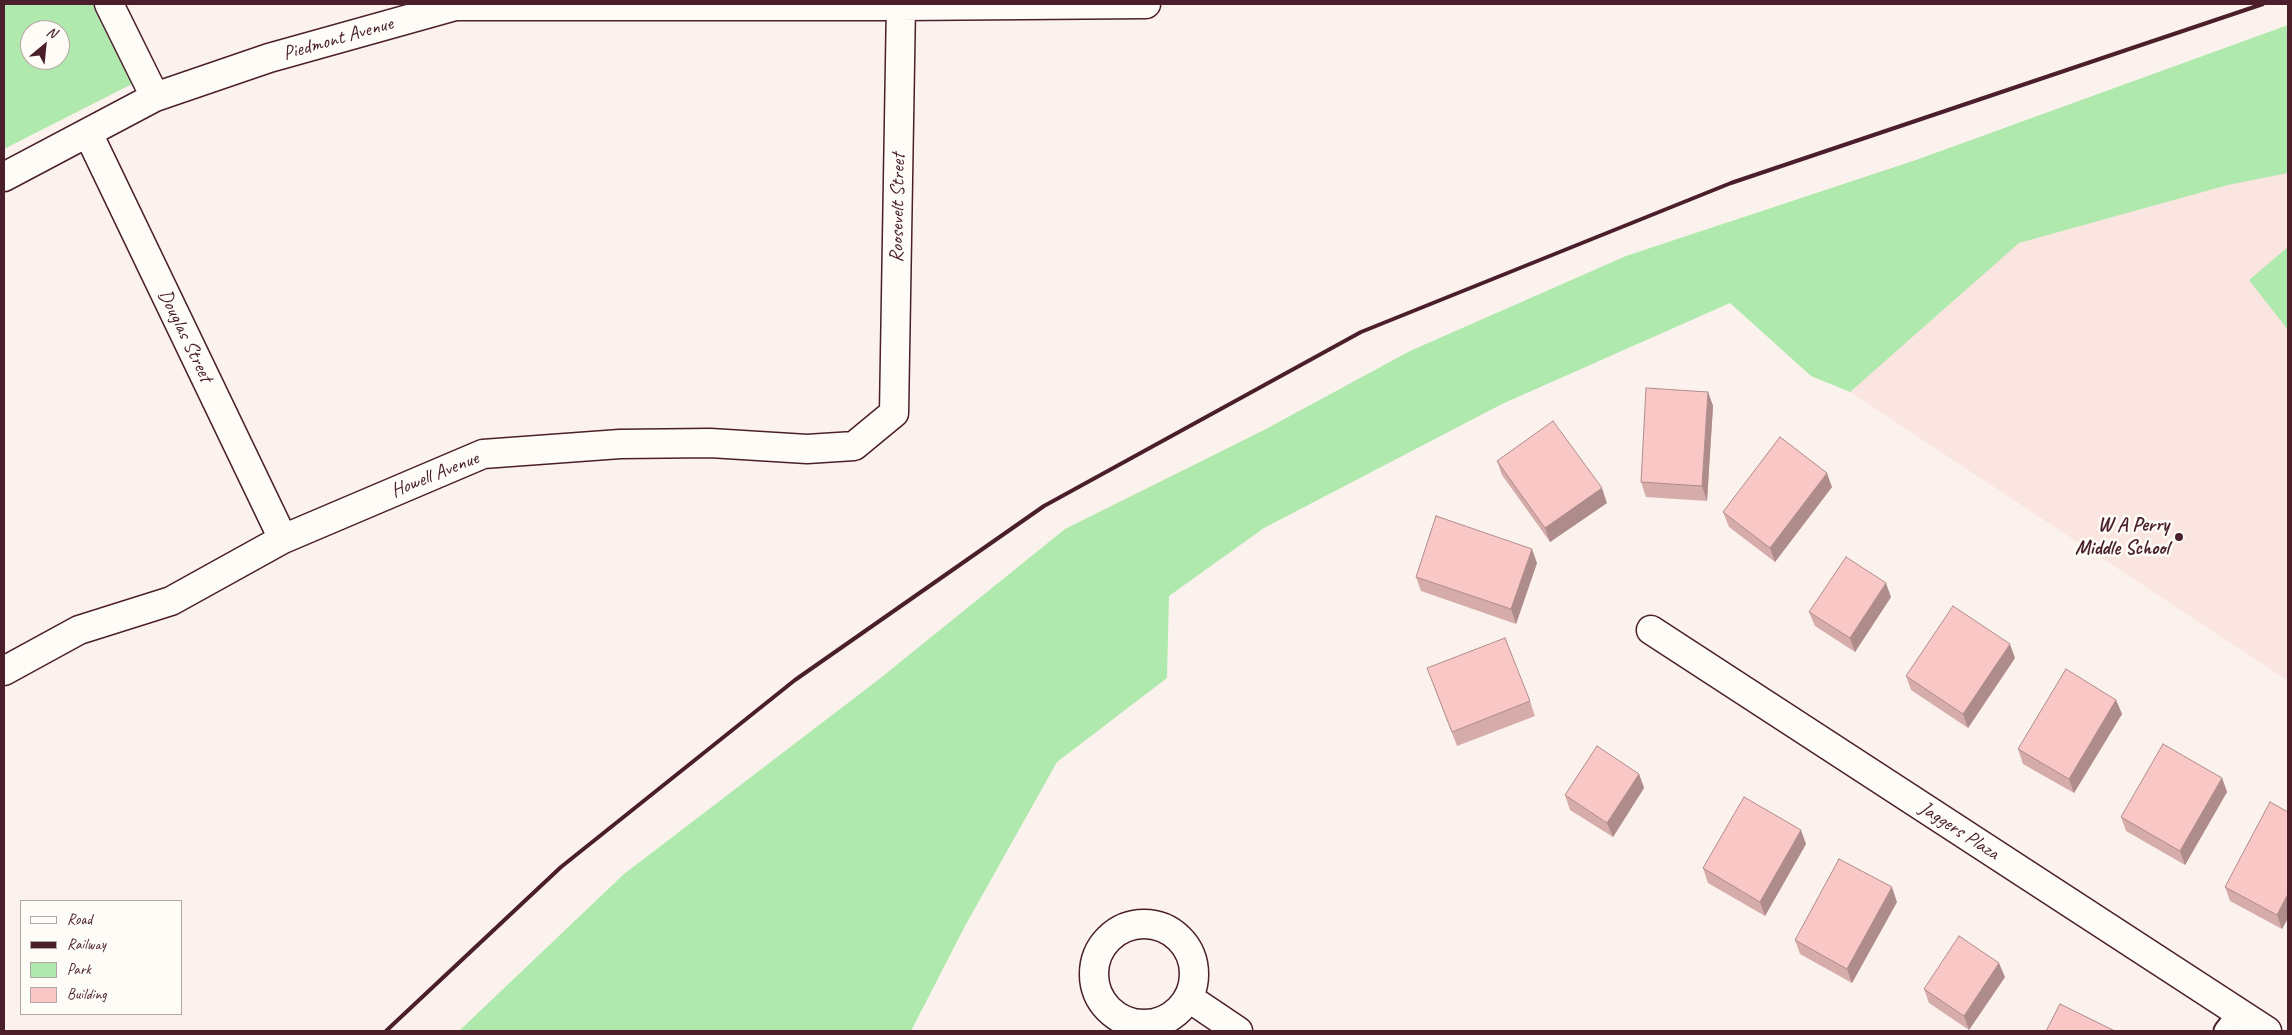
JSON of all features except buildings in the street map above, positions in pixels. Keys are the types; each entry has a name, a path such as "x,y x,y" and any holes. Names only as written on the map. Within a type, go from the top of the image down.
{"street":[{"path":"109,4 155,97"},
{"name":"Piedmont Avenue","path":"4,176 155,97 269,58 455,6 1146,4"},
{"name":"Roosevelt Street","path":"894,413 901,5"},
{"name":"Douglas Street","path":"88,133 282,538"},
{"name":"Howell Avenue","path":"4,671 79,630 171,601 282,538 483,454 620,444 710,443 807,449 854,446 894,413"},
{"name":"Jaggers Plaza","path":"1651,630 2232,1022 2267,1031"},
{"path":"1189,998 1238,1031"}],"shaded area":[{"name":"W A Perry Middle School","path":"2288,140 2288,681 1850,392 1968,233"}],"green space":[{"path":"4,4 97,4 136,82 4,149"},
{"path":"2288,25 2288,173 2228,185 2019,243 1850,392 1811,376 1730,303 1502,404 1264,528 1169,596 1167,678 1057,762 965,926 911,1031 459,1031 624,874 878,680 1065,529 1264,430 1410,351 1626,256 1916,160"},
{"path":"2288,247 2288,330 2249,280"}],"railway":[{"path":"386,1031 561,867 795,680 1044,506 1361,332 1731,183 2263,4"}],"place":[{"name":"W A Perry Middle School","path":"2179,537"}]}
